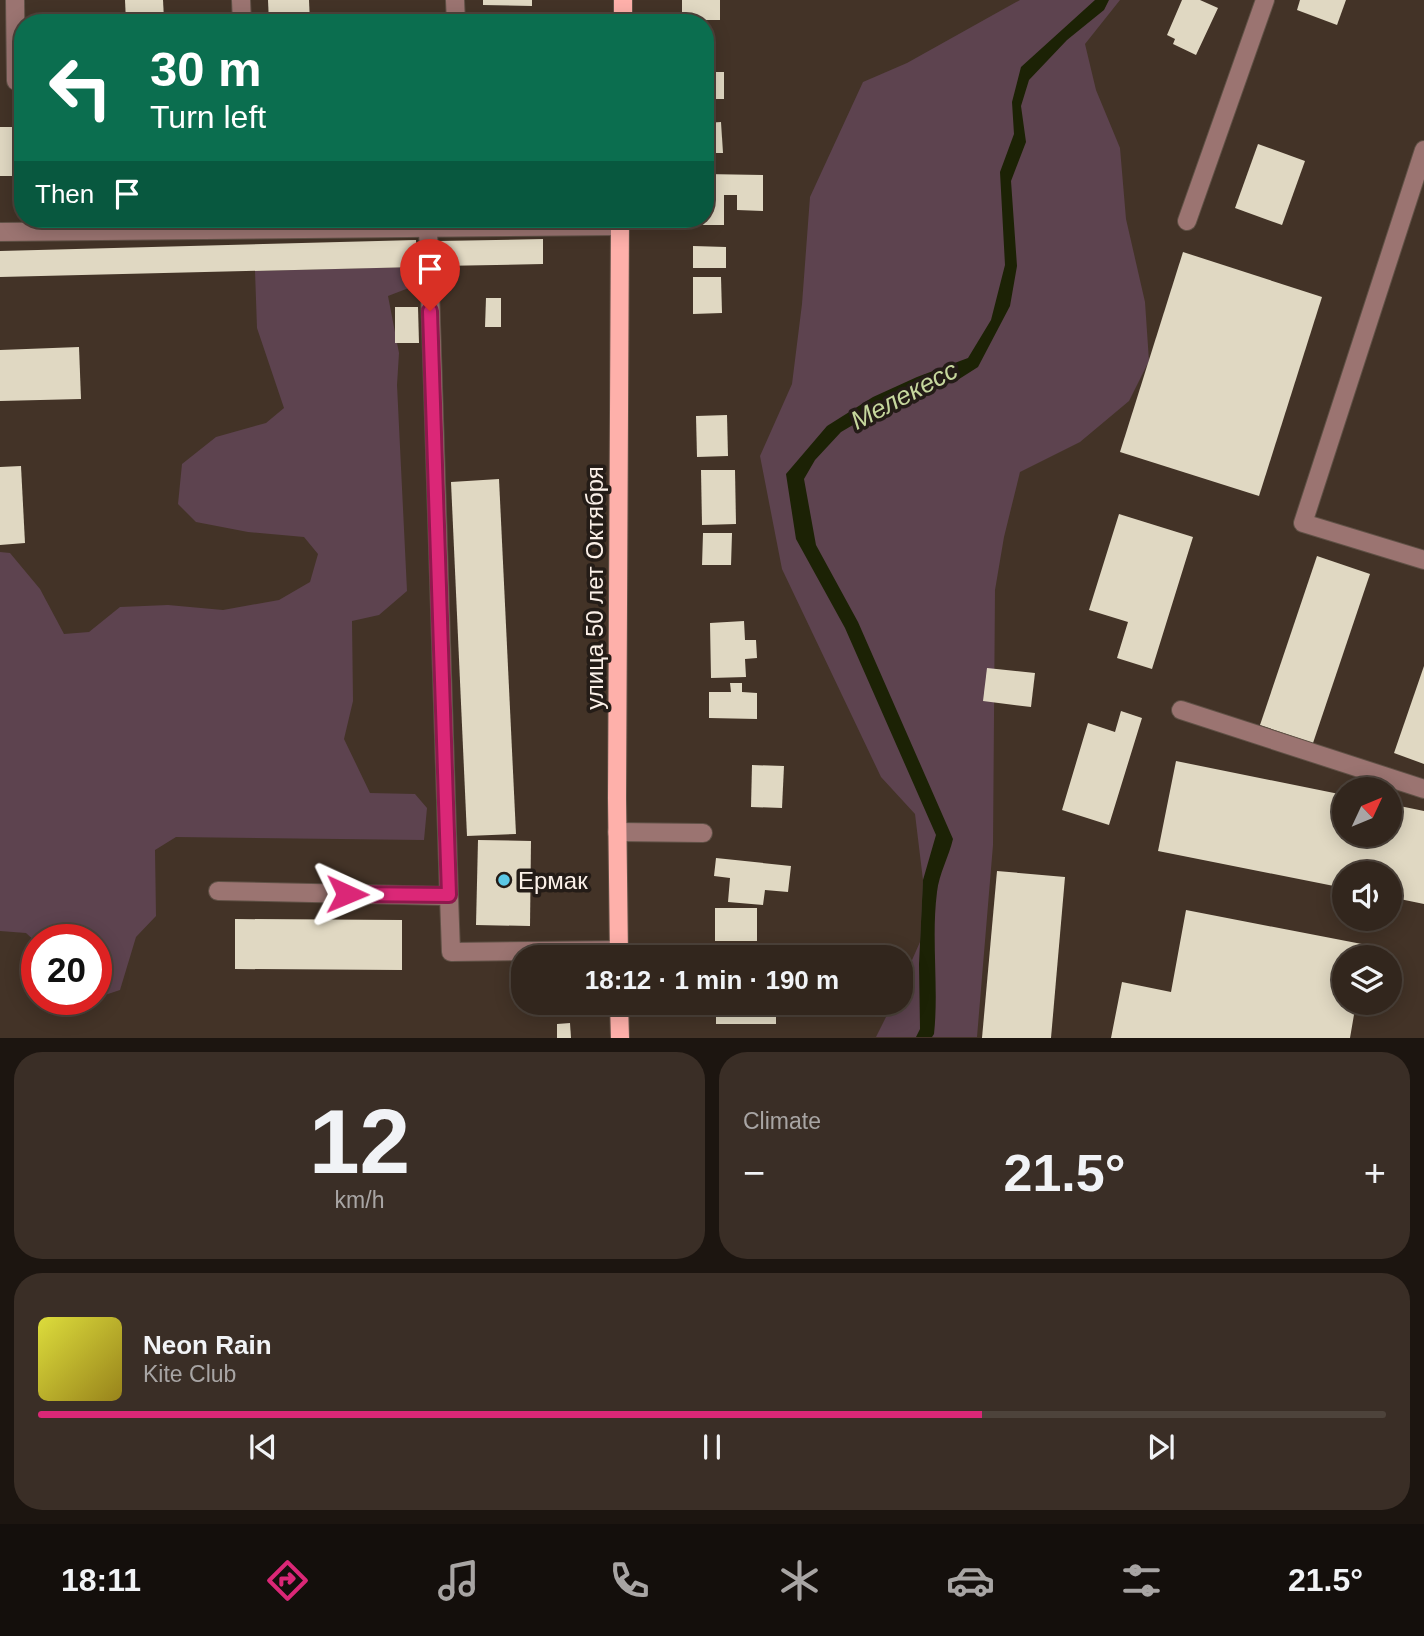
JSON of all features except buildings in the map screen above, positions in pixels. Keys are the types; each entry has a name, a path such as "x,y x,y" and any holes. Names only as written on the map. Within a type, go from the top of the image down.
{"main road":[{"name":"улица 50 лет Октября","path":"619,945 620,228"},
{"path":"619,1015 620,1038"}],"lane":[{"path":"1187,221 1265,0"},
{"path":"1424,150 1303,523 1424,560"},
{"path":"0,232 428,228 452,952 511,953"},
{"path":"1181,710 1424,789"},
{"path":"617,832 703,832"},
{"path":"218,891 449,895"}],"shaded area":[{"path":"1020,0 1120,0 1085,44 1096,90 1120,148 1126,219 1145,302 1149,361 1129,401 1080,442 1020,472 1004,537 995,590 993,845 977,1037 876,1037 887,1015 913,1015 913,958 920,942 923,880 915,814 881,777 782,569 760,456 792,384 802,304 810,197 863,82 907,63"},
{"path":"408,267 414,286 388,296 399,353 397,385 407,591 379,615 352,621 353,701 344,739 370,793 415,794 427,808 424,840 176,837 155,850 156,916 136,937 120,990 112,993 112,924 21,924 21,933 0,931 0,552 10,553 40,589 64,634 89,632 120,607 168,605 223,610 279,600 310,582 318,554 304,537 248,532 196,522 178,504 182,464 216,437 266,423 284,408 257,328 255,271"}],"water":[{"name":"Мелекесс","path":"1095,0 1109,0 1104,10 1067,40 1029,80 1021,106 1026,142 1011,181 1017,266 1010,306 978,367 956,381 915,393 880,409 841,432 815,460 804,479 816,545 858,622 953,839 937,892 934,1034 932,1037 916,1037 920,1029 919,964 923,880 936,835 845,628 796,539 786,474 827,426 873,397 968,358 991,320 1005,265 1000,172 1014,134 1012,102 1021,67"}],"place":[{"name":"Ермак","path":"504,880"}],"route":[{"path":"347,894 449,895 430,311"}]}
